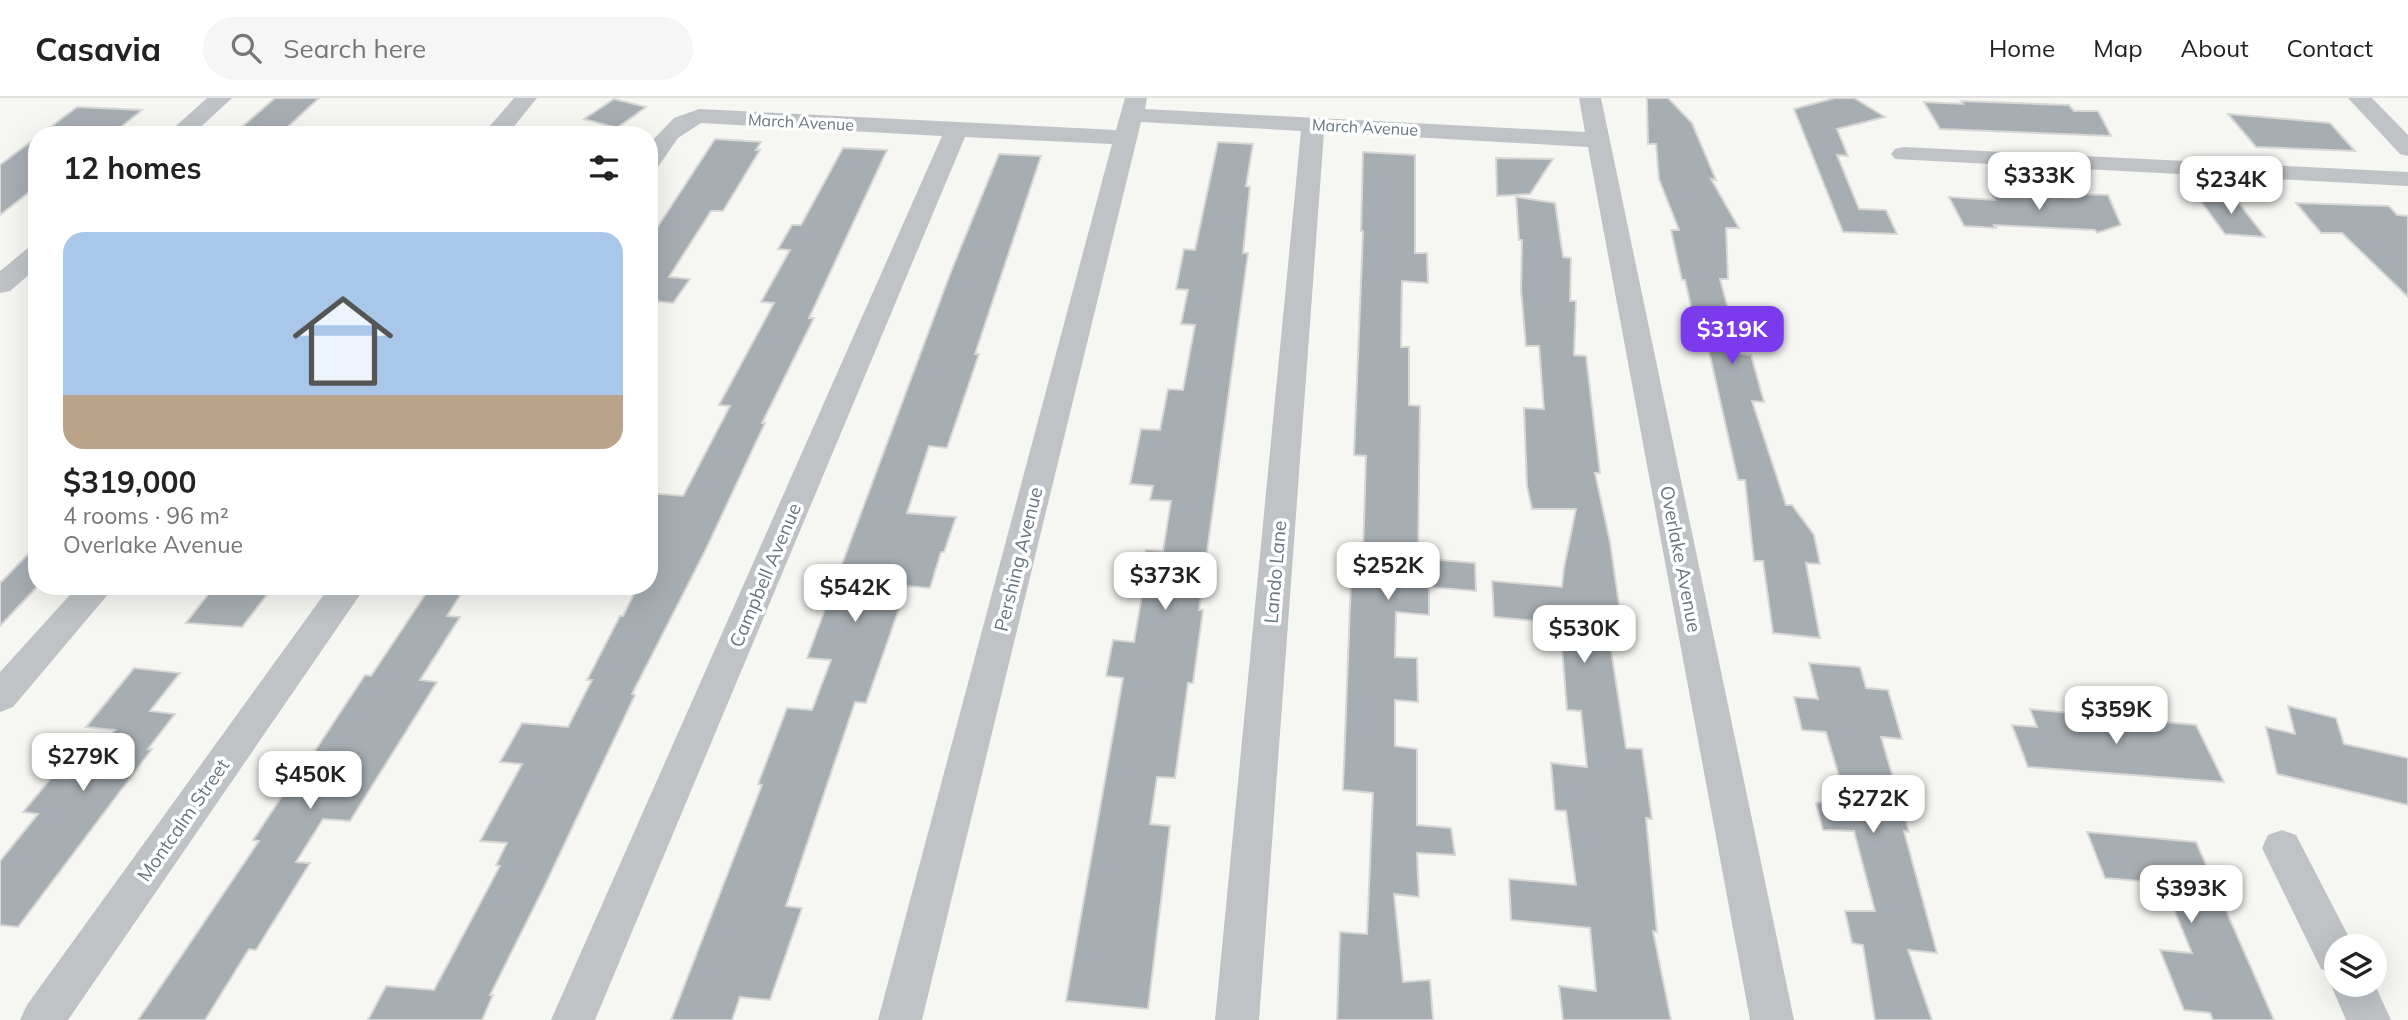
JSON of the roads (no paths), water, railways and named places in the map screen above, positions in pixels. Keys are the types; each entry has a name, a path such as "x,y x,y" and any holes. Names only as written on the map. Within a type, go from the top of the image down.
{"street":[{"path":"188,126 221,98"},
{"path":"502,126 527,98"},
{"name":"Overlake Avenue","path":"1590,98 1772,1020"},
{"path":"2359,98 2408,149"},
{"name":"March Avenue","path":"658,149 674,127 686,119 699,116 956,130 1131,117 1598,140"},
{"name":"Pershing Avenue","path":"900,1020 1131,117"},
{"name":"Lando Lane","path":"1237,1020 1313,124"},
{"name":"Campbell Avenue","path":"573,1020 956,130"},
{"path":"1903,154 2408,179"},
{"path":"0,285 28,262"},
{"path":"3,689 89,595"},
{"name":"Montcalm Street","path":"42,1020 343,595"},
{"path":"2282,849 2325,934"},
{"path":"2358,997 2370,1020"}]}
